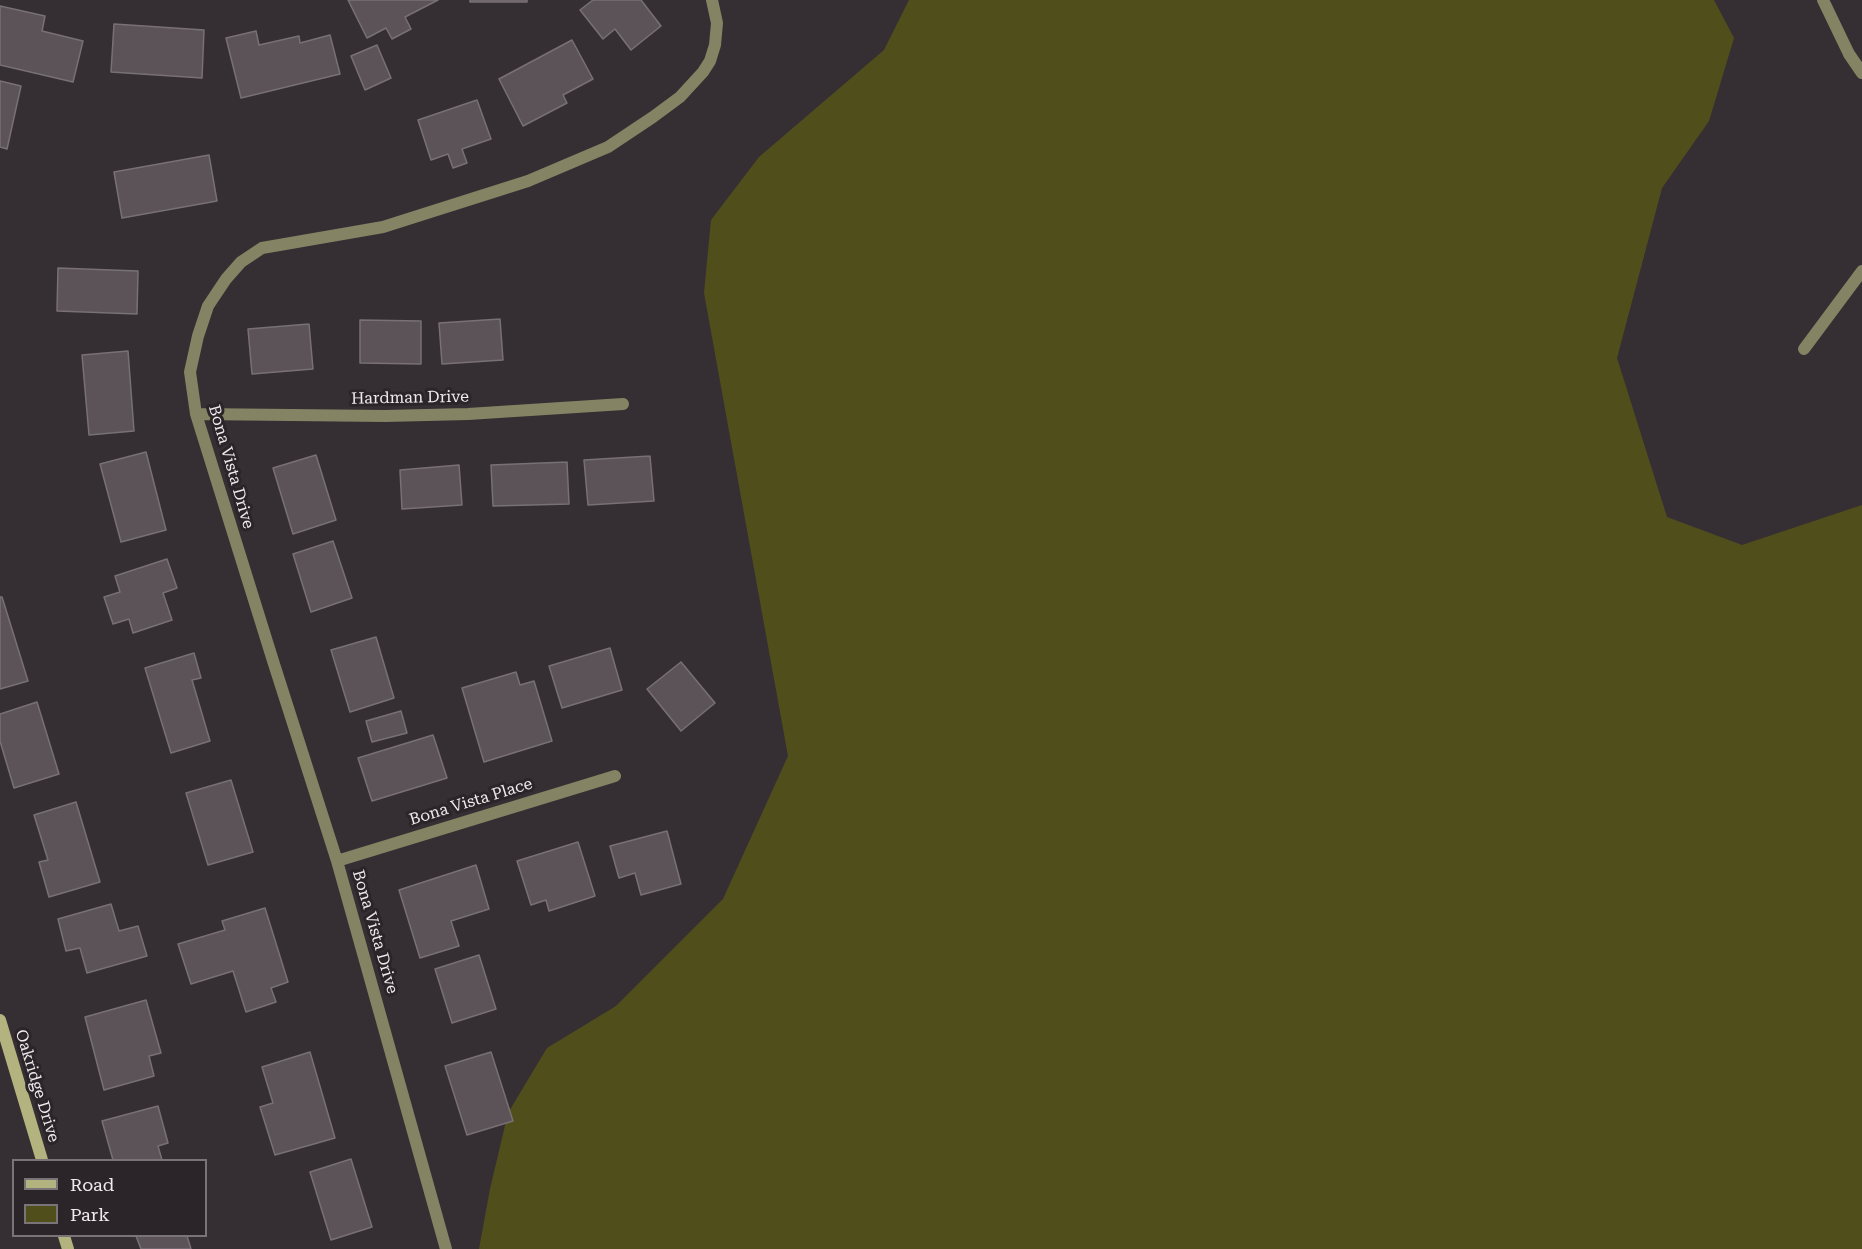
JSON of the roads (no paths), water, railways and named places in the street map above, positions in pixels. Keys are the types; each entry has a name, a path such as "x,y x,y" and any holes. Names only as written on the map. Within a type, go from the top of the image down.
{"street":[{"name":"Bona Vista Drive","path":"446,1249 337,861 196,414 190,372 208,306 226,279 241,262 262,248 383,227 528,181 608,147 680,97 704,72 710,61 715,45 717,23 712,0"},
{"path":"1823,0 1849,54 1862,73"},
{"path":"1804,349 1862,271"},
{"name":"Hardman Drive","path":"196,414 385,416 468,414 623,404"},
{"name":"Bona Vista Place","path":"337,861 484,814 615,776"},
{"name":"Oakridge Drive","path":"0,1020 41,1159"}]}
